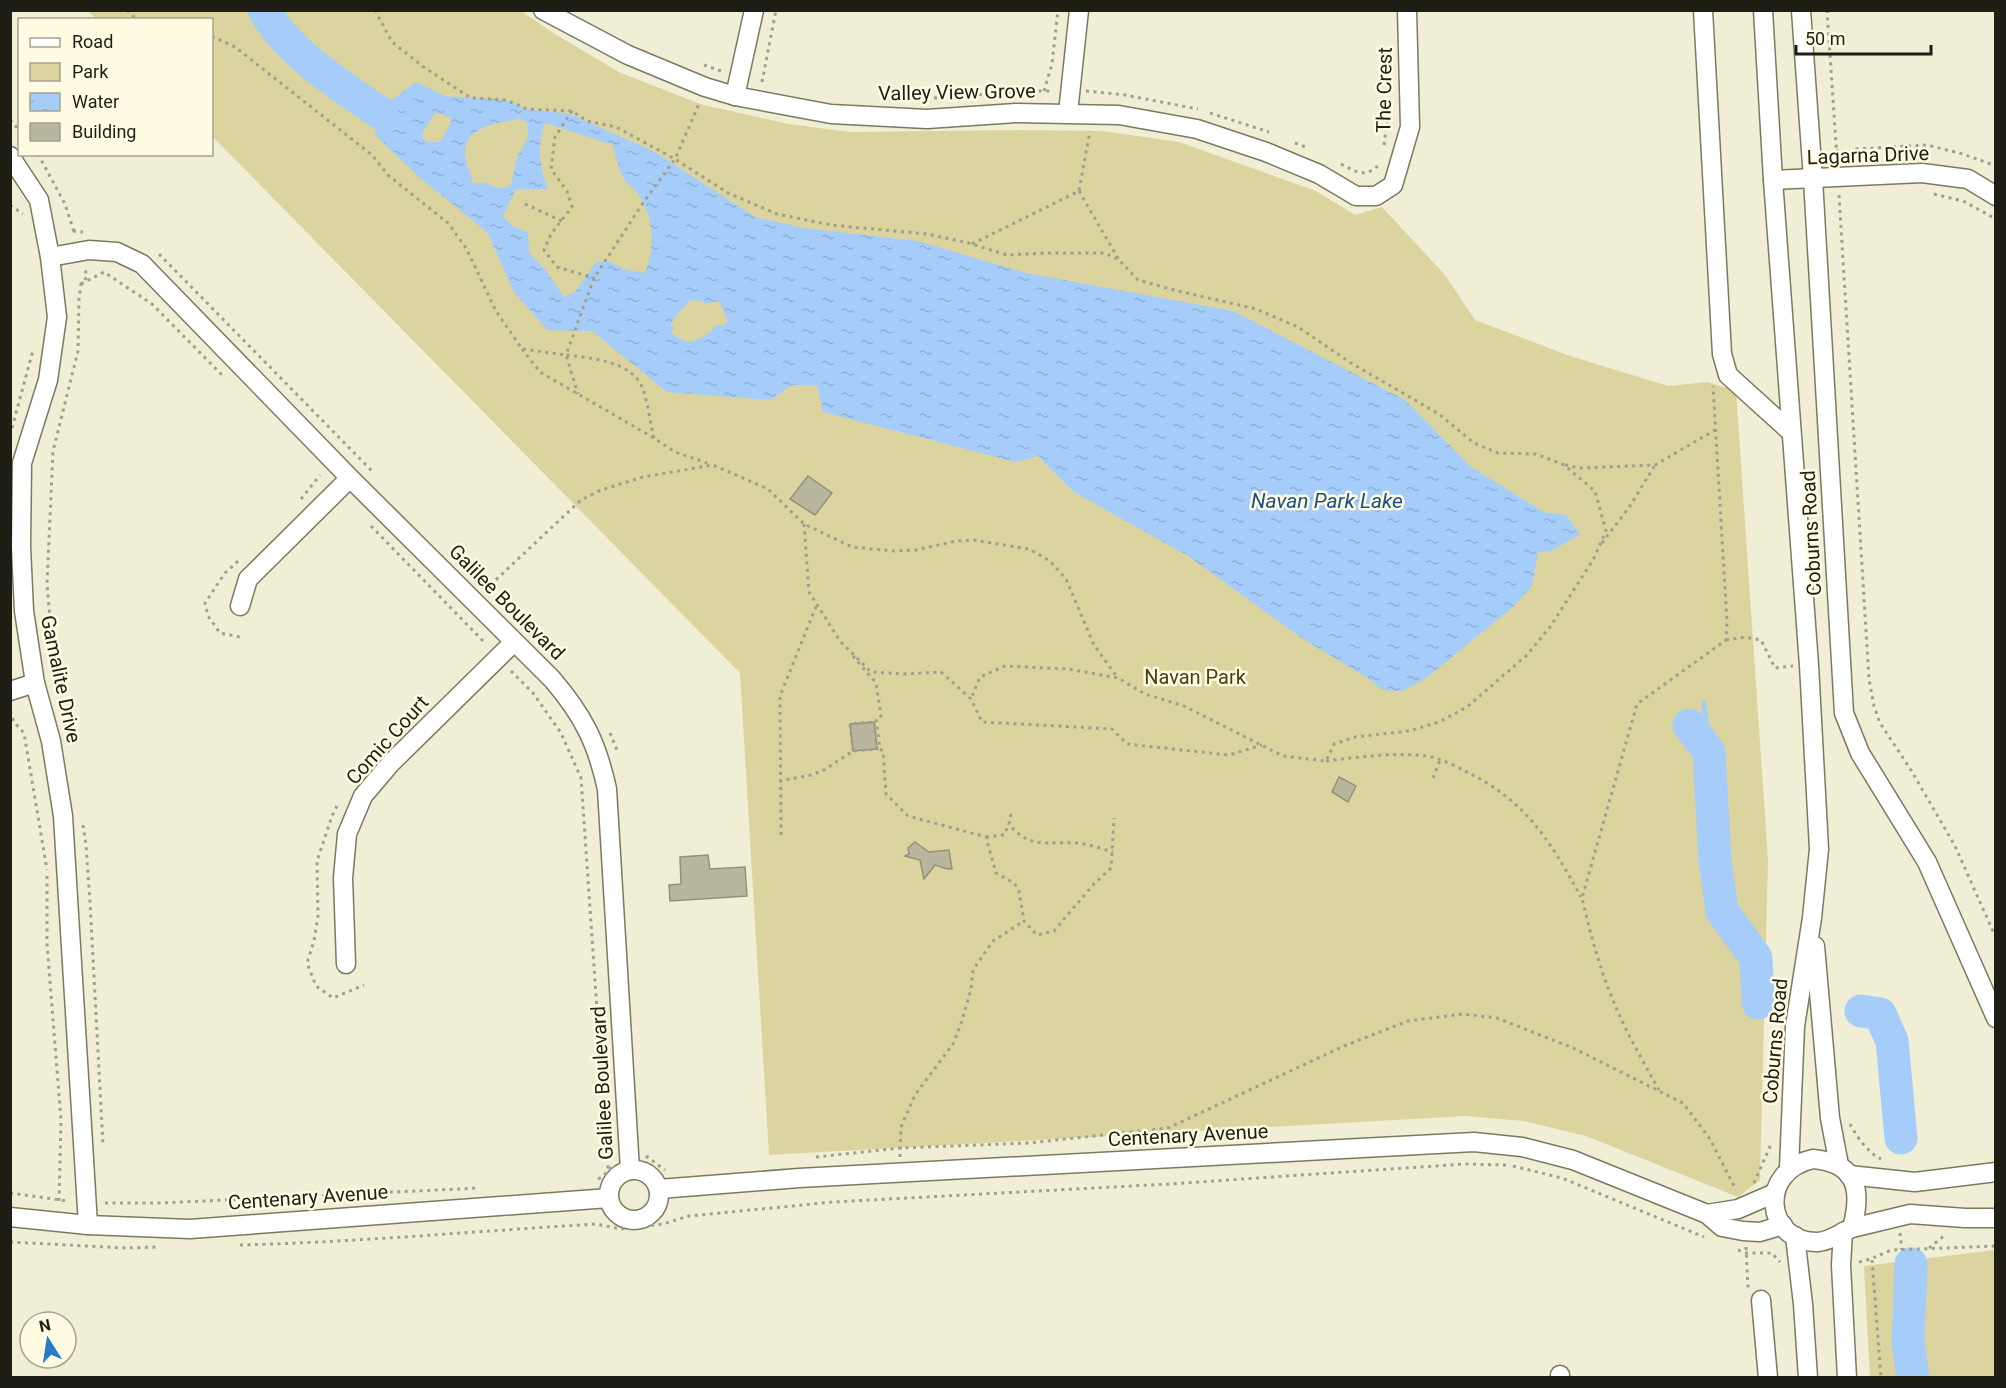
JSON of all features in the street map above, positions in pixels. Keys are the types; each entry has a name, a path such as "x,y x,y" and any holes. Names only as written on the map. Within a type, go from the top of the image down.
{"street":[{"name":"Valley View Grove","path":"543,10 628,55 705,87 735,96 831,114 927,119 1016,112 1119,115 1197,129 1319,174 1356,196 1376,196"},
{"path":"735,96 754,10"},
{"path":"1068,112 1079,10"},
{"name":"The Crest","path":"1376,196 1393,185 1410,127 1407,10"},
{"path":"1703,10 1722,354 1728,375 1791,432"},
{"name":"Coburns Road","path":"1763,10 1773,180 1809,665 1819,849 1812,918 1794,1026 1789,1168"},
{"name":"Coburns Road","path":"1801,10 1844,713 1860,753 1928,862 1995,1018"},
{"name":"Gamalite Drive","path":"13,164 39,200 50,256 57,317 48,380 16,463 24,611 34,683 51,741 63,816 88,1225"},
{"name":"Lagarna Drive","path":"1773,180 1922,173 1968,179 1995,196"},
{"name":"Galilee Boulevard","path":"50,256 89,250 117,252 142,264 350,478 552,679 574,705 601,760 607,789 629,1163"},
{"path":"240,606 248,579 350,478"},
{"name":"Comic Court","path":"346,964 343,878 347,834 363,796 391,763 514,642"},
{"path":"10,691 34,683"},
{"name":"Coburns Road","path":"1812,918 1830,1118 1844,1170"},
{"name":"Centenary Avenue","path":"664,1182 799,1178 1474,1142 1522,1147 1573,1160 1707,1214 1722,1227 1743,1231 1789,1231"},
{"path":"1995,1172 1915,1182 1844,1170 1827,1160 1813,1159 1800,1161 1789,1168 1780,1179 1774,1204 1777,1216 1789,1231 1807,1241 1819,1242 1832,1239 1847,1230 1910,1214 1995,1218"},
{"path":"629,1163 664,1182 657,1205 646,1217 639,1220 630,1220 616,1212 609,1198 612,1183 629,1163"},
{"path":"1844,1170 1856,1186 1858,1199 1847,1230 1842,1285 1847,1377"},
{"path":"1707,1214 1738,1209 1775,1193"},
{"name":"Centenary Avenue","path":"10,1217 88,1225 190,1229 609,1198"},
{"path":"1789,1231 1803,1304 1808,1377"},
{"path":"1761,1300 1768,1377"}],"path":[{"path":"375,10 392,42 425,68 471,98 506,100 527,109 572,111 587,121 615,127 675,159 728,193 777,214 831,225 926,234 972,244 1007,255 1106,253 1119,260"},
{"path":"762,82 776,10"},
{"path":"1044,91 1052,64 1058,10"},
{"path":"1827,10 1869,679 1880,723 1911,770 1955,846 1995,938"},
{"path":"213,36 235,47 372,155 389,176 448,223 466,248 496,311 540,372 675,452 713,465 768,489 804,524 852,547 916,550 956,541 973,540 1029,549 1050,561 1066,579 1094,645 1118,678"},
{"path":"578,394 566,355 594,278 675,159 711,68"},
{"path":"1090,91 1094,113 1079,191 1119,260 1138,280 1256,309 1298,327 1351,363 1439,414 1474,443 1498,453 1536,454 1564,465 1580,468 1654,465 1715,430 1728,622 1726,640"},
{"path":"572,111 555,137 550,169 567,191 572,207 551,234 544,250 557,267 594,278"},
{"path":"1836,150 1844,155 1855,150 1927,146 1963,154 1995,166"},
{"path":"39,156 64,204 87,277 81,284 79,299 78,351 52,451 47,584 54,665 64,718"},
{"path":"972,244 1079,191"},
{"path":"1931,194 1964,201 1995,219"},
{"path":"525,204 562,221"},
{"path":"10,205 21,211 28,219"},
{"path":"73,231 85,232"},
{"path":"157,252 380,480"},
{"path":"81,284 104,272 153,304 228,381"},
{"path":"10,435 35,340"},
{"path":"522,349 602,360 625,368 641,385 654,438"},
{"path":"474,600 581,501 601,490 643,477 713,465"},
{"path":"1326,761 1334,744 1355,737 1409,731 1439,722 1467,707 1533,648 1593,560 1606,531 1595,491 1564,465"},
{"path":"1599,546 1621,519 1654,465"},
{"path":"804,524 809,592 840,641 876,683 881,717 876,719 876,729"},
{"path":"369,525 533,693 561,733 581,778 608,1170 604,1177 591,1182"},
{"path":"781,835 780,696 817,604"},
{"path":"1582,898 1637,705 1726,640 1745,638 1761,640 1775,668 1809,665"},
{"path":"840,641 871,672 904,674 941,672 971,699 982,722 1112,729 1126,744 1229,755 1262,745"},
{"path":"971,699 980,677 1005,666 1068,669 1118,678 1145,694 1184,706 1283,756 1326,761 1398,754 1429,757 1471,774 1503,792 1533,820 1555,851 1582,898 1589,929 1612,999 1635,1047 1660,1091"},
{"path":"10,711 12,723 24,733 47,872 47,944 61,1120 59,1201"},
{"path":"853,751 850,724 874,722 880,749 883,751 886,794 908,816 987,837 1004,835 1011,814"},
{"path":"608,729 614,740 619,759"},
{"path":"779,781 824,770 853,751 877,749 878,741"},
{"path":"1433,778 1440,760"},
{"path":"987,837 996,873 1014,883 1019,891 1024,921 1037,936 1054,931 1111,868 1114,818"},
{"path":"82,821 90,903 103,1146"},
{"path":"1008,824 1019,837 1042,844 1079,843 1113,852"},
{"path":"900,1148 901,1127 915,1095 953,1044 972,989 973,970 993,941 1024,921"},
{"path":"805,1159 900,1148 1029,1143 1168,1128 1344,1046 1408,1021 1462,1014 1497,1018 1573,1048 1683,1103 1710,1139 1735,1185 1738,1209"},
{"path":"1855,1133 1874,1156 1889,1163"},
{"path":"608,1170 644,1155 664,1182"},
{"path":"232,1245 328,1243 596,1224 621,1229 663,1224 689,1216 833,1202 1169,1184 1464,1164 1512,1165 1562,1178 1710,1239"},
{"path":"10,1193 59,1201 161,1203 486,1187"},
{"path":"10,1242 125,1248 161,1247"},
{"path":"1728,1246 1747,1253"},
{"path":"1881,1377 1872,1260 1892,1250 1995,1246"}],"green space":[{"name":"Navan Park","path":"88,11 521,11 619,72 700,104 789,124 849,132 1103,131 1179,142 1316,191 1355,215 1382,207 1445,275 1475,320 1570,356 1668,386 1708,382 1736,391 1768,860 1760,1180 1738,1197 1586,1136 1524,1121 1465,1116 769,1155 740,673 213,137 213,18 95,18"},
{"path":"1995,1250 1995,1377 1870,1377 1864,1266"}],"water":[{"name":"Navan Park Lake","path":"416,82 445,96 506,100 527,109 570,114 655,152 755,217 804,228 918,241 1026,273 1233,311 1405,400 1471,467 1544,512 1566,515 1580,534 1552,551 1538,552 1532,586 1513,607 1425,679 1402,691 1382,690 1369,679 1303,639 1188,556 1074,492 1038,456 1015,462 823,412 817,385 792,385 771,400 667,392 592,331 547,330 514,292 487,232 420,178 375,135 384,106","holes":["436,112 451,118 450,125 439,142 427,142 423,139 422,133","519,119 527,122 528,137 517,158 511,184 506,188 497,188 486,183 473,183 466,162 466,146 470,138 476,132 493,124","545,123 613,145 621,173 636,191 650,220 652,241 645,273 626,270 611,262 596,262 575,292 564,297 545,269 529,253 528,232 512,226 503,216 516,189 548,189 540,156","691,300 706,304 717,301 728,321 724,325 716,325 703,337 685,341 671,334 674,328 671,323"]}],"building":[{"path":"808,476 832,493 815,515 790,499"},
{"path":"874,722 877,749 853,751 850,724"},
{"path":"1339,777 1356,786 1348,802 1332,792"},
{"path":"915,842 929,852 949,850 952,869 935,865 924,879 920,860 905,856 909,854 908,848"},
{"path":"708,855 710,869 745,867 747,896 670,901 669,885 681,884 680,857"}],"waterway":[{"path":"264,10 274,26 301,55 333,81 382,114"},
{"path":"1704,703 1709,752"},
{"path":"1689,725 1709,752 1715,860 1722,911 1756,958 1758,1003"},
{"path":"1861,1011 1880,1014 1892,1041 1901,1138"},
{"path":"1911,1264 1908,1343 1913,1378"}]}
